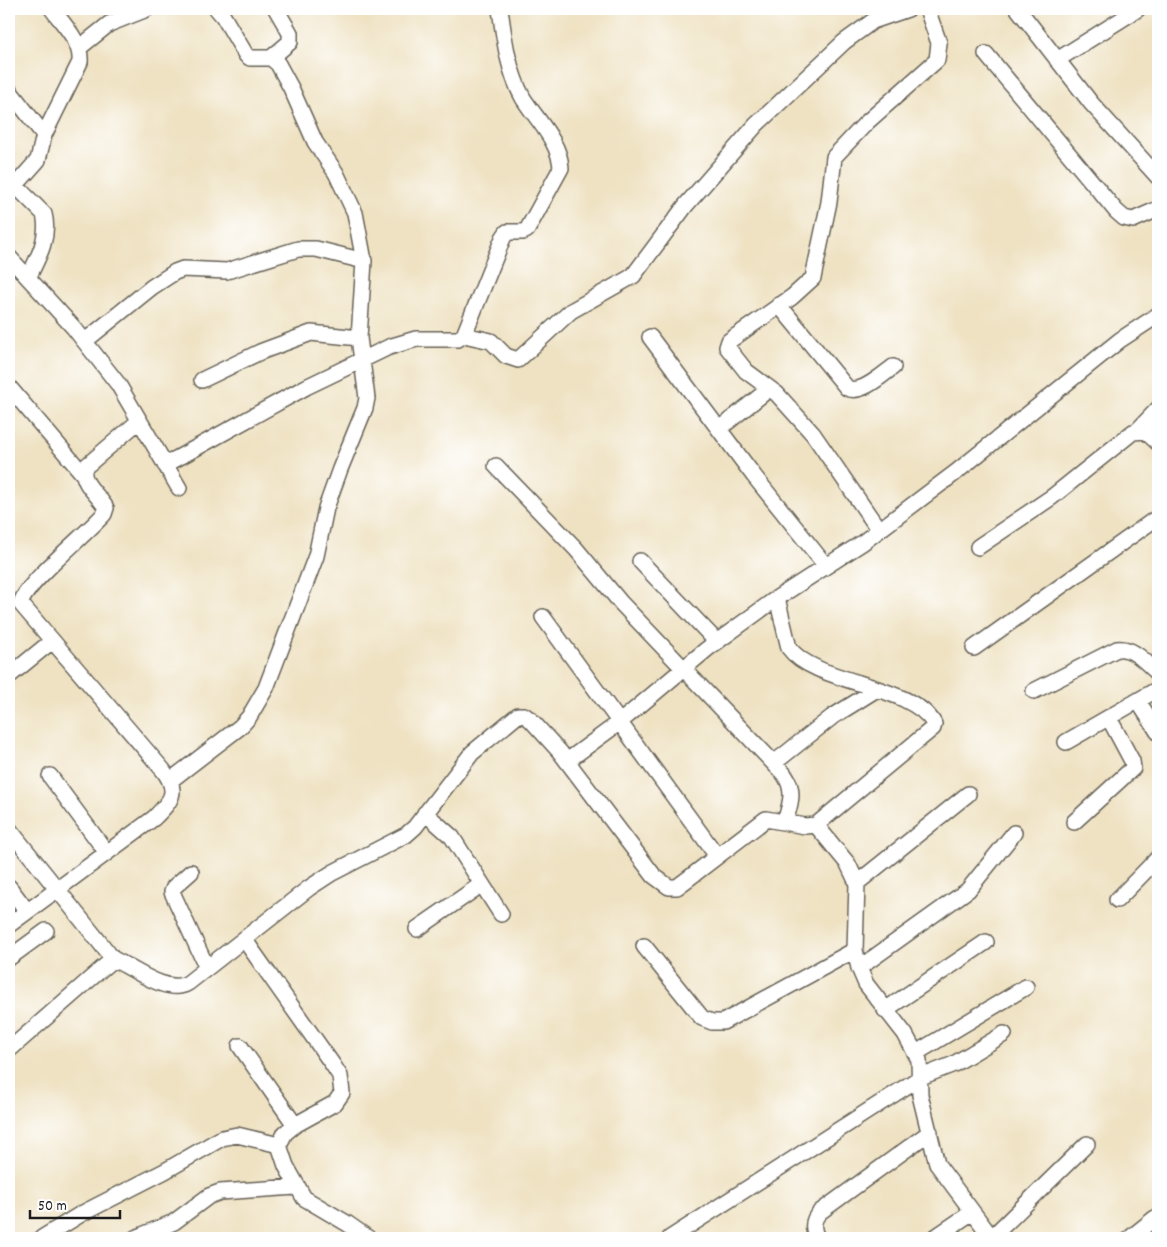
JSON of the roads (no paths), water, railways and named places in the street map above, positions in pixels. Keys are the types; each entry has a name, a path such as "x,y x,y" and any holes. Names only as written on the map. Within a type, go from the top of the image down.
{"street":[{"path":"28,278 44,244 46,220 44,214 12,182 38,160 44,135 76,73 81,52 52,9"},
{"path":"79,48 109,24 147,9"},
{"path":"217,9 246,55 250,58 271,58 290,42 290,33 276,9"},
{"path":"165,465 306,387 401,342 458,339 464,335 503,238 508,232 523,232 527,230 561,168 561,160 551,140 523,96 517,82 504,40 500,9"},
{"path":"464,335 491,341 506,356 512,360 518,360 572,311 633,276 686,204 768,113 844,42 874,21 908,9"},
{"path":"879,530 813,434 777,394 746,371 727,347 729,341 780,305 813,278 829,202 834,157 866,123 936,60 939,43 927,9"},
{"path":"1018,9 1091,104 1158,177"},
{"path":"1057,60 1122,13 1138,9"},
{"path":"986,54 1116,211 1124,218 1132,220 1158,209"},
{"path":"171,780 240,727 266,688 316,556 326,508 365,408 367,398 359,338 364,261 355,213 344,188 314,142 291,88 278,64 271,58"},
{"path":"9,90 44,135"},
{"path":"85,341 152,287 183,269 227,270 298,249 316,250 364,261"},
{"path":"9,257 85,341 118,384 179,488"},
{"path":"780,305 847,388 859,389 893,367"},
{"path":"567,761 620,722 717,642 777,598 879,530 1120,340 1158,316"},
{"path":"202,380 260,352 312,333 359,338"},
{"path":"650,336 719,429 826,566"},
{"path":"9,387 83,474 85,480 106,508 104,514 9,610"},
{"path":"719,429 769,389"},
{"path":"978,547 1052,497 1138,430 1158,409"},
{"path":"83,474 88,463 139,420"},
{"path":"1138,430 1145,431 1158,444"},
{"path":"496,466 576,549 621,603 774,763 791,784 792,792 785,822"},
{"path":"974,648 1158,517"},
{"path":"640,561 717,642"},
{"path":"9,925 154,818 172,796 173,787 171,780 20,604 22,598"},
{"path":"9,829 112,959 174,988 181,987 309,888 332,873 406,835 425,814 472,753 518,715 524,715 531,720 567,761 662,884 669,887 677,887 766,819 805,826 816,825 933,728 932,720 915,706 802,660 794,655 789,648 777,598"},
{"path":"543,617 717,856"},
{"path":"9,676 52,641"},
{"path":"1034,691 1117,649 1128,650 1137,654 1158,673"},
{"path":"774,763 826,722 877,689"},
{"path":"1066,742 1158,689"},
{"path":"1138,701 1158,732"},
{"path":"1074,822 1133,768 1109,718"},
{"path":"50,776 107,853"},
{"path":"857,883 968,794"},
{"path":"425,814 452,837 501,914"},
{"path":"816,825 848,864 857,883 855,950 859,968 866,984 905,1034 919,1060 920,1095 937,1164 991,1238 1087,1144"},
{"path":"859,968 968,890 1014,833"},
{"path":"1117,900 1158,858"},
{"path":"191,872 174,887 172,892 207,968"},
{"path":"417,930 482,884"},
{"path":"9,887 27,912"},
{"path":"9,958 46,931"},
{"path":"244,939 340,1076 342,1092 334,1102 285,1133 280,1145 286,1166 296,1187 310,1203 348,1224 368,1238"},
{"path":"885,1010 986,942"},
{"path":"644,946 702,1018 712,1022 723,1022 855,950"},
{"path":"9,1050 112,959"},
{"path":"916,1053 1026,987"},
{"path":"670,1238 921,1078 954,1064 1004,1034"},
{"path":"240,1046 295,1125"},
{"path":"817,1238 813,1229 814,1222 820,1212 930,1132"},
{"path":"42,1238 222,1138 237,1135 280,1145"},
{"path":"135,1238 174,1222 209,1196 220,1192 296,1187"},
{"path":"934,1238 971,1212"},
{"path":"1130,1238 1154,1218"}]}
